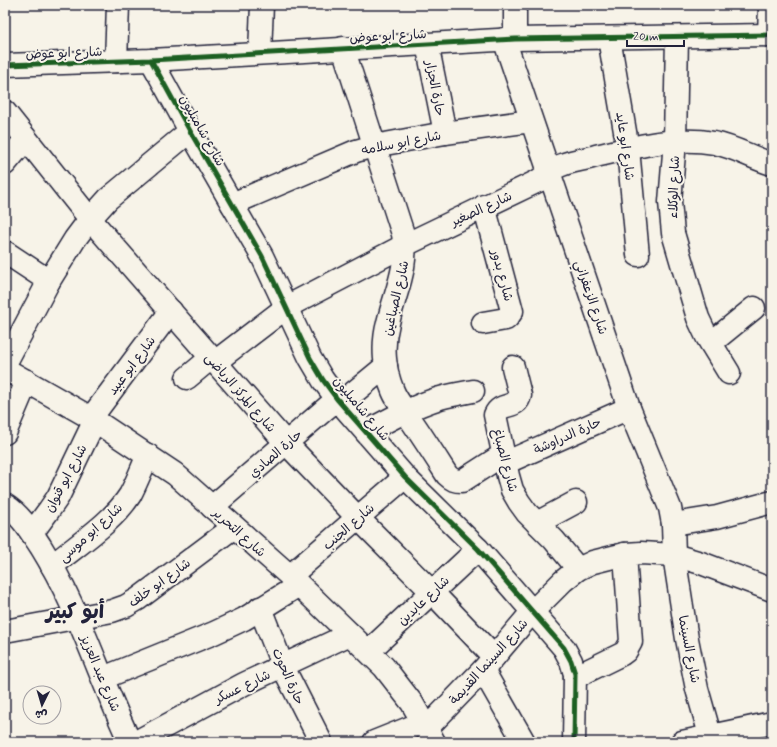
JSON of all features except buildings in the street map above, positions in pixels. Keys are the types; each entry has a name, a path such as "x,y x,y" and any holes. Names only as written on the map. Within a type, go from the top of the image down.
{"street":[{"path":"116,61 118,5"},
{"path":"260,53 262,5"},
{"name":"شارع الزعفراني","path":"515,5 510,39 531,121 629,408 670,508 673,524 674,555"},
{"path":"770,5 770,35"},
{"name":"شارع ابو عوض","path":"5,65 151,60 510,39 770,35"},
{"name":"شارع الوكلاء","path":"677,37 675,141 670,202 673,233 698,318 711,343 730,373"},
{"name":"شارع ابو عايد","path":"609,38 628,149 638,255"},
{"name":"حارة الجزار","path":"427,44 446,133"},
{"name":"شارع الصباغين","path":"342,48 405,245 403,273 388,324 385,341 386,366 393,392 451,479 456,481 462,480 504,458"},
{"name":"شارع شامبليون","path":"151,60 262,256 310,358 339,401 405,477 478,549 564,648 571,661 575,677 574,742"},
{"name":"شارع المركز الرياضى","path":"5,112 90,219 286,443 432,592 488,663 524,742"},
{"name":"شارع ابو سلامه","path":"232,204 338,158 374,146 446,133 531,121"},
{"path":"5,364 49,281 75,239 90,219 108,199 190,131"},
{"path":"5,164 26,139"},
{"name":"شارع الصغير","path":"187,378 287,307 405,245 484,206 538,182 549,172 566,164 628,149 675,141 714,143 737,149 759,160 772,164"},
{"name":"شارع بدور","path":"483,323 506,319 512,310 484,206"},
{"path":"5,252 49,281"},
{"path":"711,343 754,308"},
{"name":"شارع ابو عبيد","path":"93,419 171,311"},
{"name":"حارة الصادي","path":"212,507 286,443 386,366"},
{"name":"شارع الصباغ","path":"513,367 520,399 515,404 501,407 495,415 512,490 519,502 537,524 554,540 578,569"},
{"name":"شارع التحرير","path":"5,369 93,419 176,474 295,581 369,651 399,685 428,731"},
{"path":"5,433 27,381"},
{"path":"366,432 406,412 439,399 473,391"},
{"name":"حارة الدراوشة","path":"504,458 629,408"},
{"name":"شارع ابو قنوان","path":"32,533 58,497 93,419"},
{"name":"شارع ابو موسى","path":"52,566 108,520 120,508 132,489 148,455"},
{"name":"شارع الجنب","path":"103,678 214,633 244,619 295,581 358,518 405,477"},
{"path":"537,524 576,502"},
{"path":"673,524 717,517 772,502"},
{"name":"شارع عبد العزيز","path":"5,506 19,516 32,533 52,566 78,618 130,742"},
{"name":"شارع ابو خلف","path":"5,631 112,611 126,606 138,599 234,527"},
{"name":"شارع عابدين","path":"369,651 478,549"},
{"name":"شارع السينما القديمة","path":"428,731 532,612 563,581 578,569 603,559 625,554 641,553 674,555 701,563 772,590"},
{"path":"575,677 622,654 630,647 631,642 625,554"},
{"name":"شارع السينما","path":"674,555 687,639 697,689 711,739"},
{"name":"حارة الحوت","path":"260,608 283,667 321,742"},
{"name":"شارع عسكر","path":"136,742 226,694 350,634"},
{"path":"682,742 711,739 772,724"},
{"path":"374,742 428,731"}],"cycle path":[{"path":"5,65 151,60 515,39 772,35"},
{"path":"151,60 262,256 310,358 323,380 337,399 405,477 478,549 564,648 571,661 575,674 574,742"}],"district":[{"name":"أبو كبير","path":"75,611"}]}
